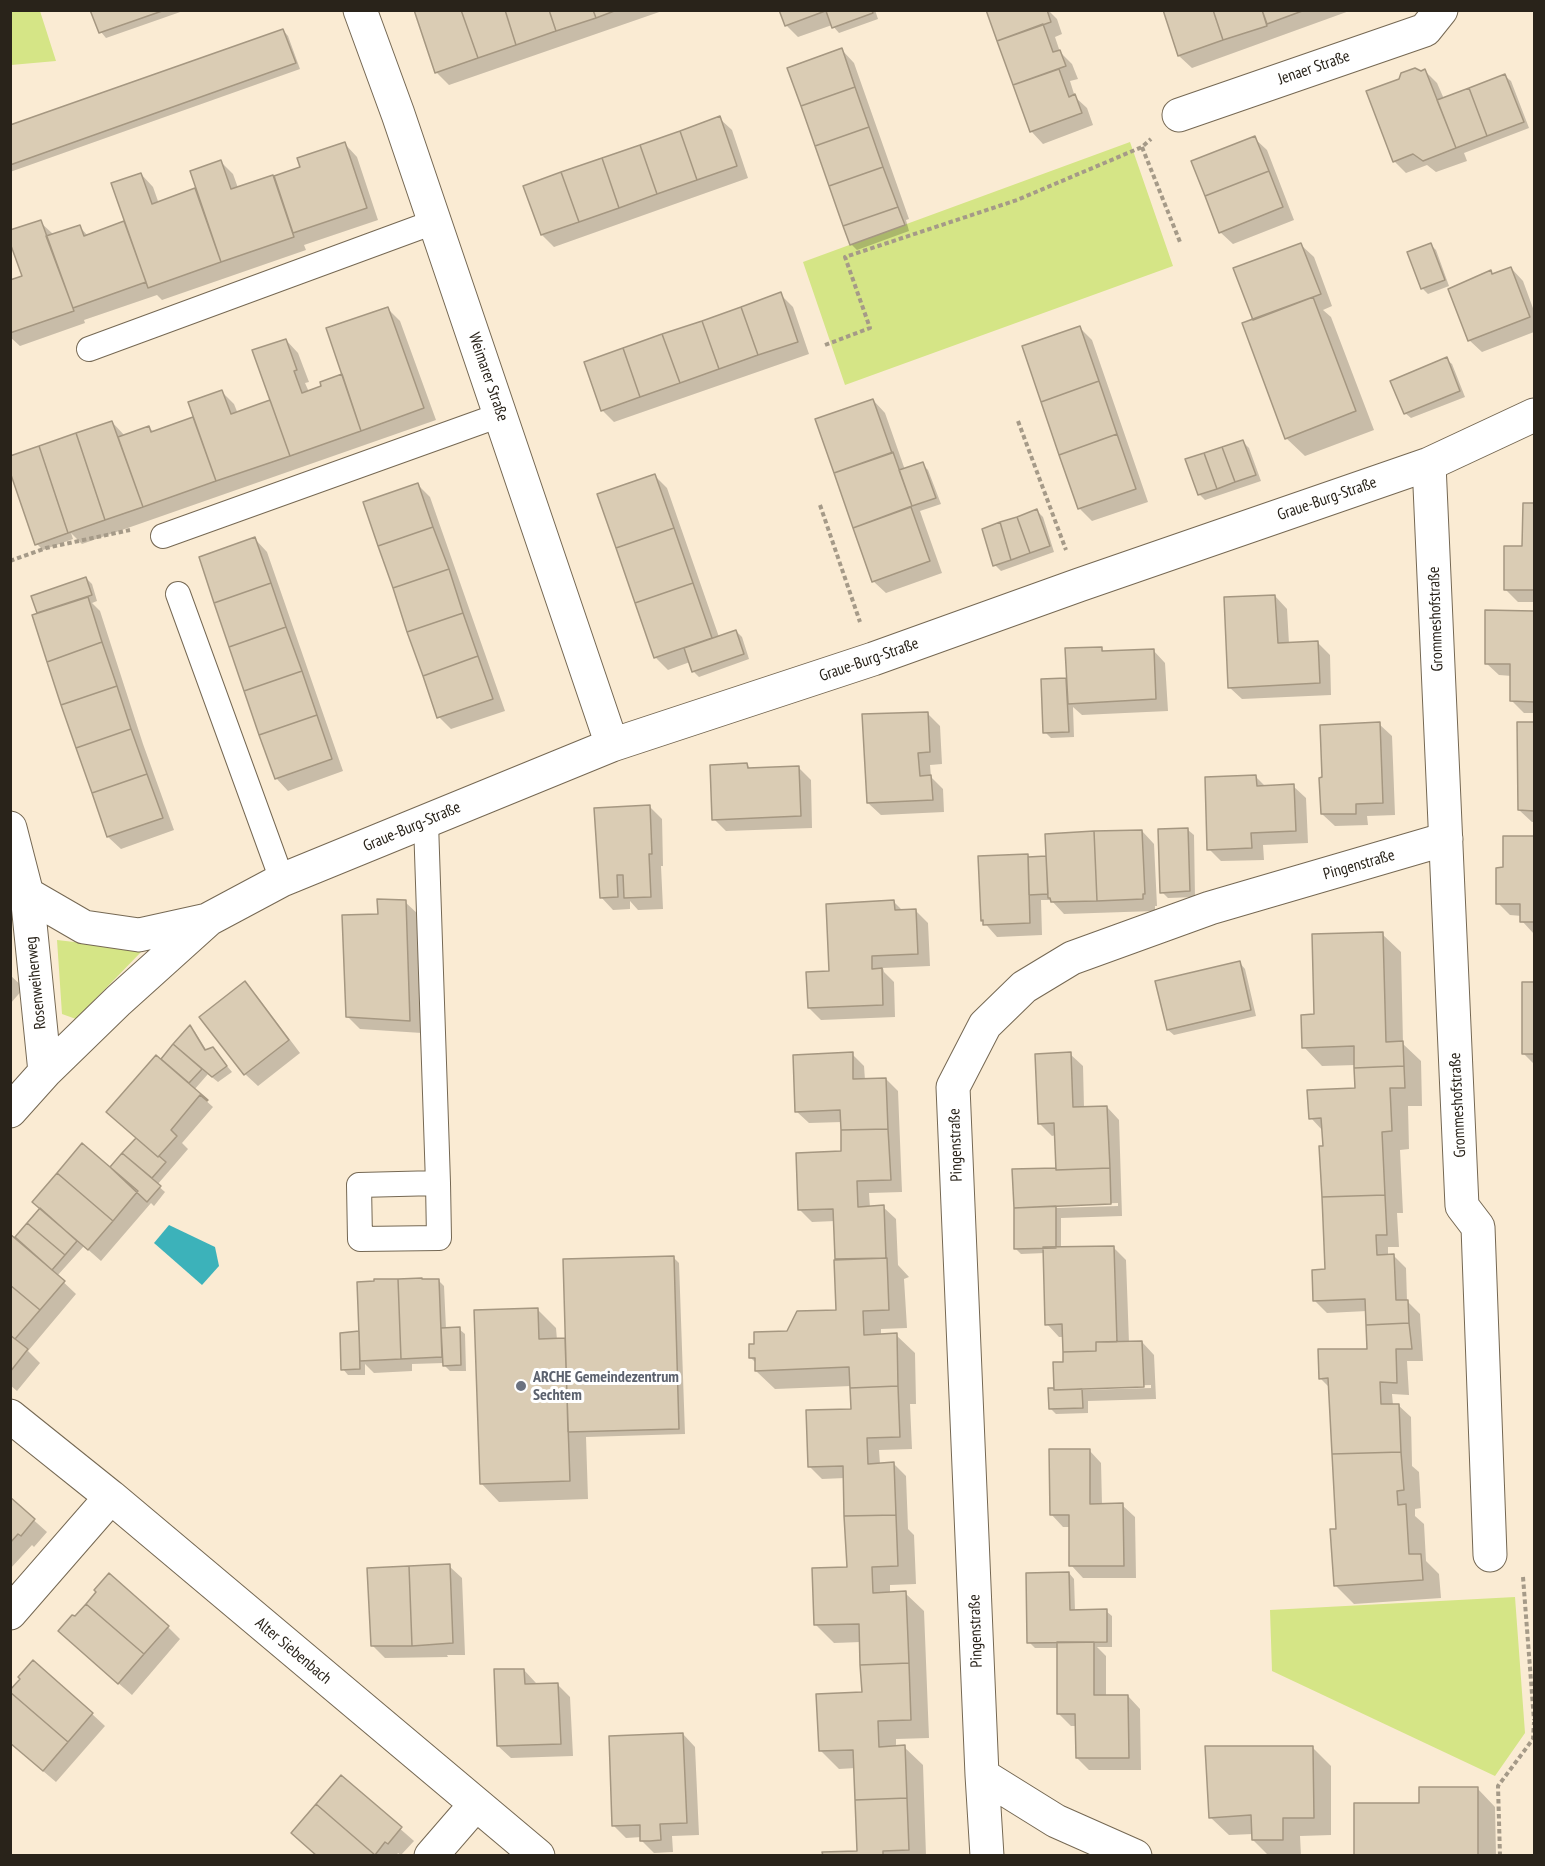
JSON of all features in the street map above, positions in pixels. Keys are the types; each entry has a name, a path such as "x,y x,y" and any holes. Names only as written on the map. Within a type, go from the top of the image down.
{"street":[{"name":"Weimarer Straße","path":"360,10 398,114 612,745"},
{"name":"Jenaer Straße","path":"1179,115 1425,30 1441,10"},
{"name":"Graue-Burg-Straße","path":"45,1072 118,1001 209,920 282,880 612,745 873,659 1078,585 1430,464 1534,415"},
{"name":"Grommeshofstraße","path":"1430,464 1462,1206 1478,1227 1490,1555"},
{"path":"10,828 27,894"},
{"name":"Pingenstraße","path":"987,1856 953,1087 985,1025 1024,987 1072,958 1210,908 1446,839"},
{"name":"Graue-Burg-Straße","path":"27,894 84,927 139,935 209,920"},
{"name":"Rosenweiherweg","path":"27,894 45,1072"},
{"path":"10,1111 45,1072"},
{"name":"Alter Siebenbach","path":"10,1416 111,1497 538,1856"},
{"path":"10,1612 111,1497"},
{"path":"982,1775 1056,1821 1135,1856"},
{"path":"431,1856 476,1804"}],"lane":[{"path":"89,349 434,222"},
{"path":"163,536 501,415"},
{"path":"178,594 282,880"},
{"path":"426,823 438,1183"}],"path":[{"path":"825,345 870,328 845,257 1017,200 1142,147 1179,115"},
{"path":"1142,147 1180,242"},
{"path":"1018,421 1078,585"},
{"path":"820,505 873,659"},
{"path":"10,561 46,548 134,529"},
{"path":"1490,1555 1522,1570 1534,1721 1533,1739 1497,1786 1500,1856"}],"green space":[{"path":"11,10 40,11 56,61 11,65"},
{"path":"1130,142 1173,266 845,385 803,262"},
{"path":"57,940 143,950 76,1019 62,1014"},
{"path":"1515,1597 1525,1733 1495,1776 1272,1671 1270,1610"}],"water":[{"path":"169,1225 215,1247 219,1266 202,1285 154,1243"}],"building":[{"path":"90,10 165,10 99,33"},
{"path":"414,10 461,10 478,58 435,73"},
{"path":"461,10 505,10 516,45 478,58"},
{"path":"505,10 549,10 556,31 516,45"},
{"path":"549,10 593,10 596,18 556,31"},
{"path":"593,10 617,10 596,18"},
{"path":"779,10 828,10 785,26"},
{"path":"872,10 873,13 832,28 826,11"},
{"path":"986,10 1047,10 1051,22 997,41"},
{"path":"1163,10 1213,10 1223,40 1178,56"},
{"path":"1213,10 1262,10 1267,26 1223,40"},
{"path":"1262,10 1305,10 1267,24"},
{"path":"1043,24 1053,52 1060,50 1066,66 1013,85 997,41"},
{"path":"283,29 296,63 10,165 10,125"},
{"path":"842,48 855,87 801,106 787,68"},
{"path":"1415,68 1421,71 1425,69 1456,148 1423,161 1413,154 1393,162 1366,91 1399,79 1401,73"},
{"path":"1059,69 1069,97 1075,94 1082,113 1030,132 1013,85"},
{"path":"1505,74 1524,122 1487,136 1469,88"},
{"path":"855,87 869,127 815,146 801,106"},
{"path":"1469,88 1487,136 1456,148 1437,100"},
{"path":"720,116 737,166 697,180 680,131"},
{"path":"869,127 883,167 829,186 815,146"},
{"path":"680,131 697,180 657,194 640,145"},
{"path":"1255,136 1269,171 1205,196 1191,161"},
{"path":"345,142 367,208 293,233 274,176 300,167 297,158"},
{"path":"640,145 657,194 619,208 602,158"},
{"path":"602,158 619,208 579,222 561,172"},
{"path":"221,160 231,189 273,175 294,237 221,262 190,171"},
{"path":"883,167 898,207 843,226 829,186"},
{"path":"1269,171 1283,207 1219,233 1205,196"},
{"path":"561,172 579,222 541,235 523,186"},
{"path":"141,173 152,204 195,188 221,262 148,288 111,183"},
{"path":"898,207 905,225 850,245 843,226"},
{"path":"41,220 74,311 10,333 10,280 22,276 10,243 10,230"},
{"path":"124,221 146,282 73,308 46,236 80,225 84,236"},
{"path":"1301,243 1321,294 1253,320 1233,268"},
{"path":"1431,243 1445,280 1421,289 1407,252"},
{"path":"1511,267 1530,317 1468,341 1448,289 1491,270 1492,274"},
{"path":"781,292 798,342 758,355 741,307"},
{"path":"1313,297 1356,411 1285,439 1242,323"},
{"path":"388,307 424,408 361,431 326,328"},
{"path":"741,307 758,355 719,369 702,321"},
{"path":"702,321 719,369 680,383 662,334"},
{"path":"1080,326 1099,381 1041,402 1022,346"},
{"path":"662,334 680,383 640,397 623,348"},
{"path":"286,339 302,393 321,386 320,382 342,374 361,431 290,456 252,350"},
{"path":"623,348 640,397 601,411 584,362"},
{"path":"1447,357 1460,391 1404,414 1390,381"},
{"path":"1099,381 1117,434 1059,455 1041,402"},
{"path":"222,390 231,414 270,400 290,456 216,481 188,402"},
{"path":"873,399 892,453 834,473 815,419"},
{"path":"193,417 216,481 143,507 118,437 149,426 151,432"},
{"path":"112,421 143,507 105,520 76,433"},
{"path":"76,433 105,520 68,533 39,446"},
{"path":"1117,434 1136,489 1078,509 1059,455"},
{"path":"1243,440 1256,475 1235,482 1222,447"},
{"path":"39,446 68,533 35,545 10,472 10,456"},
{"path":"1222,447 1235,482 1217,489 1204,453"},
{"path":"893,452 912,506 853,528 834,473"},
{"path":"1204,453 1217,489 1198,495 1185,459"},
{"path":"923,462 936,498 912,506 899,470"},
{"path":"655,474 674,528 616,548 597,494"},
{"path":"418,483 433,527 378,546 363,502"},
{"path":"1523,503 1534,503 1534,590 1504,590 1504,546 1522,546"},
{"path":"911,507 930,561 872,582 853,528"},
{"path":"1037,509 1050,546 1030,553 1017,517"},
{"path":"1017,517 1030,553 1011,560 1000,522"},
{"path":"1000,522 1011,560 993,566 982,529"},
{"path":"433,527 449,569 393,588 378,546"},
{"path":"674,528 693,583 635,603 616,548"},
{"path":"255,537 271,583 214,603 199,557"},
{"path":"449,569 463,613 407,632 393,588"},
{"path":"86,577 92,595 37,613 31,596"},
{"path":"271,583 286,627 229,647 214,603"},
{"path":"693,583 712,638 654,658 635,603"},
{"path":"1275,595 1278,643 1318,641 1320,683 1228,688 1224,597"},
{"path":"88,597 102,642 47,662 32,615"},
{"path":"1485,610 1534,611 1534,702 1510,701 1510,664 1485,664"},
{"path":"463,613 478,656 423,676 407,632"},
{"path":"286,627 302,671 244,691 229,647"},
{"path":"736,630 744,654 692,672 684,648"},
{"path":"102,642 117,686 61,705 47,662"},
{"path":"1102,647 1102,651 1154,649 1156,699 1068,704 1065,648"},
{"path":"478,656 493,699 437,718 423,676"},
{"path":"302,671 317,715 259,735 244,691"},
{"path":"1066,678 1069,732 1043,733 1041,679"},
{"path":"117,686 131,729 76,748 61,705"},
{"path":"928,712 930,752 918,753 920,776 931,775 933,800 867,803 862,714"},
{"path":"317,715 332,759 275,779 259,735"},
{"path":"1380,722 1383,803 1356,804 1356,814 1321,814 1320,725"},
{"path":"1517,722 1534,722 1534,811 1518,810"},
{"path":"131,729 147,774 92,793 76,748"},
{"path":"747,763 748,768 799,766 801,816 712,820 710,765"},
{"path":"147,774 163,818 107,837 92,793"},
{"path":"1256,775 1257,786 1294,784 1296,831 1251,833 1252,848 1207,850 1205,777"},
{"path":"650,805 651,897 624,898 623,875 617,875 618,897 600,898 594,808"},
{"path":"1188,828 1190,891 1160,893 1158,829"},
{"path":"1142,830 1145,894 1143,894 1143,899 1097,901 1094,831"},
{"path":"1094,831 1097,901 1051,902 1048,898 1045,834"},
{"path":"1503,836 1534,836 1534,922 1520,922 1520,904 1496,904 1496,868 1503,867"},
{"path":"1028,854 1030,923 983,925 978,856"},
{"path":"1046,856 1048,894 1029,895 1028,857"},
{"path":"377,899 406,900 410,1021 346,1017 342,915 378,914"},
{"path":"894,900 895,910 916,909 918,954 872,956 872,969 882,968 883,1005 808,1008 806,972 829,971 826,904"},
{"path":"1383,932 1386,1042 1403,1041 1404,1066 1354,1068 1354,1046 1302,1048 1301,1015 1314,1014 1312,934"},
{"path":"1240,961 1251,1010 1167,1030 1155,981"},
{"path":"245,981 289,1040 244,1075 199,1017"},
{"path":"1522,982 1534,982 1534,1054 1522,1054"},
{"path":"190,1025 205,1050 213,1047 227,1066 212,1077 173,1044"},
{"path":"173,1044 202,1069 189,1083 161,1059"},
{"path":"853,1052 853,1079 886,1078 888,1129 841,1130 840,1110 795,1112 793,1055"},
{"path":"1071,1052 1073,1107 1107,1106 1110,1168 1056,1170 1054,1123 1038,1124 1035,1054"},
{"path":"156,1055 208,1100 200,1095 171,1130 177,1136 158,1157 106,1112"},
{"path":"1404,1066 1405,1088 1390,1088 1392,1131 1382,1132 1385,1195 1322,1197 1319,1146 1323,1146 1321,1118 1309,1119 1307,1090 1355,1088 1354,1068"},
{"path":"888,1129 891,1180 857,1181 858,1207 884,1205 886,1258 835,1259 833,1209 798,1210 796,1153 841,1151 841,1130"},
{"path":"136,1138 166,1162 152,1178 122,1153"},
{"path":"82,1143 138,1191 113,1221 57,1173"},
{"path":"122,1153 161,1186 147,1202 110,1167"},
{"path":"1056,1168 1056,1170 1110,1168 1111,1204 1014,1208 1012,1169"},
{"path":"57,1173 113,1221 88,1250 32,1202"},
{"path":"1385,1195 1387,1235 1376,1235 1377,1255 1394,1254 1396,1300 1408,1300 1409,1323 1366,1325 1365,1299 1313,1301 1312,1270 1325,1269 1322,1197"},
{"path":"1056,1206 1056,1248 1014,1249 1014,1208"},
{"path":"40,1208 77,1241 65,1255 27,1223"},
{"path":"27,1223 65,1255 52,1270 15,1237"},
{"path":"10,1234 65,1281 40,1310 10,1285"},
{"path":"1114,1246 1117,1342 1096,1342 1096,1351 1063,1352 1062,1324 1045,1325 1043,1247"},
{"path":"674,1256 679,1429 568,1432 563,1259"},
{"path":"887,1258 889,1310 863,1311 864,1335 897,1333 898,1386 850,1388 849,1367 755,1371 755,1358 749,1358 749,1344 754,1344 754,1332 787,1331 797,1311 836,1310 834,1260"},
{"path":"374,1279 398,1279 401,1359 360,1361 357,1282 374,1281"},
{"path":"398,1279 439,1279 442,1357 401,1359"},
{"path":"10,1285 40,1310 15,1339 10,1335"},
{"name":"ARCHE Gemeindezentrum Sechtem","path":"538,1308 539,1339 565,1338 570,1481 480,1484 474,1310"},
{"path":"1409,1323 1412,1349 1396,1349 1397,1383 1380,1382 1381,1404 1399,1404 1401,1452 1332,1454 1328,1378 1319,1379 1318,1349 1367,1349 1366,1325"},
{"path":"460,1327 461,1365 443,1366 441,1328"},
{"path":"359,1331 360,1369 341,1370 340,1333"},
{"path":"10,1335 28,1349 10,1372"},
{"path":"1142,1341 1144,1387 1054,1390 1053,1362 1063,1362 1063,1352 1096,1351 1096,1342"},
{"path":"898,1386 900,1437 867,1438 868,1464 894,1462 896,1515 844,1516 843,1466 808,1467 806,1410 851,1409 850,1388"},
{"path":"1048,1388 1054,1388 1054,1390 1082,1389 1083,1408 1049,1409"},
{"path":"1049,1449 1090,1449 1090,1504 1123,1503 1124,1566 1069,1566 1069,1515 1050,1515"},
{"path":"1401,1452 1404,1490 1397,1491 1398,1505 1406,1504 1409,1554 1421,1554 1423,1580 1334,1586 1330,1529 1336,1529 1332,1454"},
{"path":"10,1497 35,1519 21,1536 18,1534 10,1543"},
{"path":"896,1515 898,1566 872,1567 873,1593 906,1591 909,1663 860,1665 859,1624 814,1625 812,1568 847,1567 844,1516"},
{"path":"450,1564 453,1643 412,1646 409,1566"},
{"path":"409,1566 412,1646 371,1646 367,1568"},
{"path":"1069,1572 1070,1610 1107,1609 1107,1642 1027,1643 1026,1573"},
{"path":"109,1573 169,1626 144,1654 86,1604 96,1592 94,1590"},
{"path":"86,1604 144,1654 118,1684 58,1631"},
{"path":"1057,1642 1094,1642 1094,1695 1128,1695 1129,1758 1076,1758 1075,1714 1057,1714"},
{"path":"33,1660 93,1713 68,1742 10,1692 20,1679 18,1677"},
{"path":"909,1663 911,1720 878,1721 879,1747 905,1745 907,1798 855,1800 853,1750 819,1751 816,1694 862,1692 860,1665"},
{"path":"494,1669 524,1669 525,1684 558,1683 561,1744 497,1746"},
{"path":"10,1692 68,1742 43,1771 10,1743"},
{"path":"683,1733 687,1823 660,1824 661,1840 650,1841 640,1841 640,1825 612,1826 609,1736"},
{"path":"1205,1746 1313,1746 1314,1818 1283,1818 1283,1840 1252,1840 1251,1815 1209,1818"},
{"path":"341,1775 402,1827 388,1844 385,1842 375,1855 316,1804"},
{"path":"1419,1787 1478,1787 1478,1856 1354,1856 1354,1803 1419,1803"},
{"path":"907,1798 909,1850 883,1851 883,1856 823,1856 822,1852 857,1851 855,1800"},
{"path":"316,1804 375,1855 317,1856 291,1833"}],"place":[{"name":"ARCHE Gemeindezentrum Sechtem","path":"521,1386"}]}
